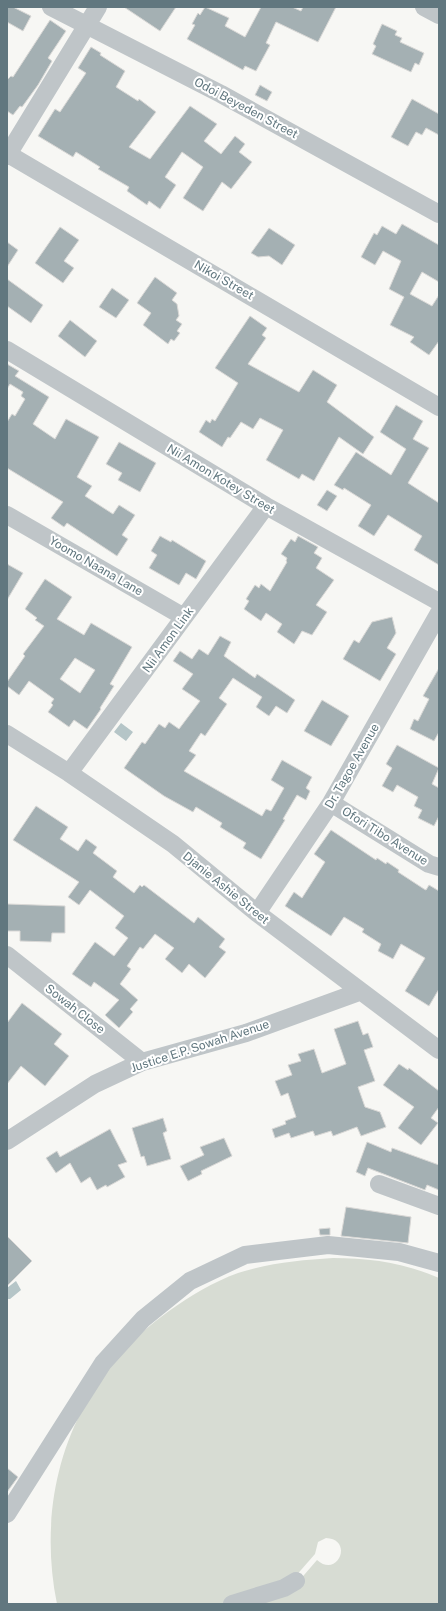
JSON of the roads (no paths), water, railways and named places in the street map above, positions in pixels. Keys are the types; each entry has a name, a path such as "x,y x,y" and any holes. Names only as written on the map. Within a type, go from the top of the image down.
{"street":[{"name":"Odoi Beyeden Street","path":"51,7 220,94 439,214"},
{"path":"8,155 98,7"},
{"path":"424,7 439,15"},
{"name":"Nikoi Street","path":"8,155 439,407"},
{"name":"Nii Amon Kotey Street","path":"7,350 266,506 439,602"},
{"name":"Nii Amon Link","path":"69,773 266,506"},
{"name":"Yoomo Naana Lane","path":"7,515 184,617"},
{"name":"Dr. Tagoe Avenue","path":"257,913 331,803 439,613"},
{"name":"Djanie Ashie Street","path":"7,734 69,773 172,844 257,913 359,992 439,1050"},
{"name":"Ofori Tibo Avenue","path":"331,803 429,864 439,867"},
{"name":"Sowah Close","path":"7,955 142,1062"},
{"name":"Justice E.P. Sowah Avenue","path":"7,1141 95,1084 142,1062 246,1033 359,992"},
{"path":"379,1184 439,1206"},
{"path":"7,1514 103,1363 143,1319 190,1281 244,1255 328,1245 399,1252 439,1263"},
{"path":"232,1604 284,1588 296,1581"}]}
